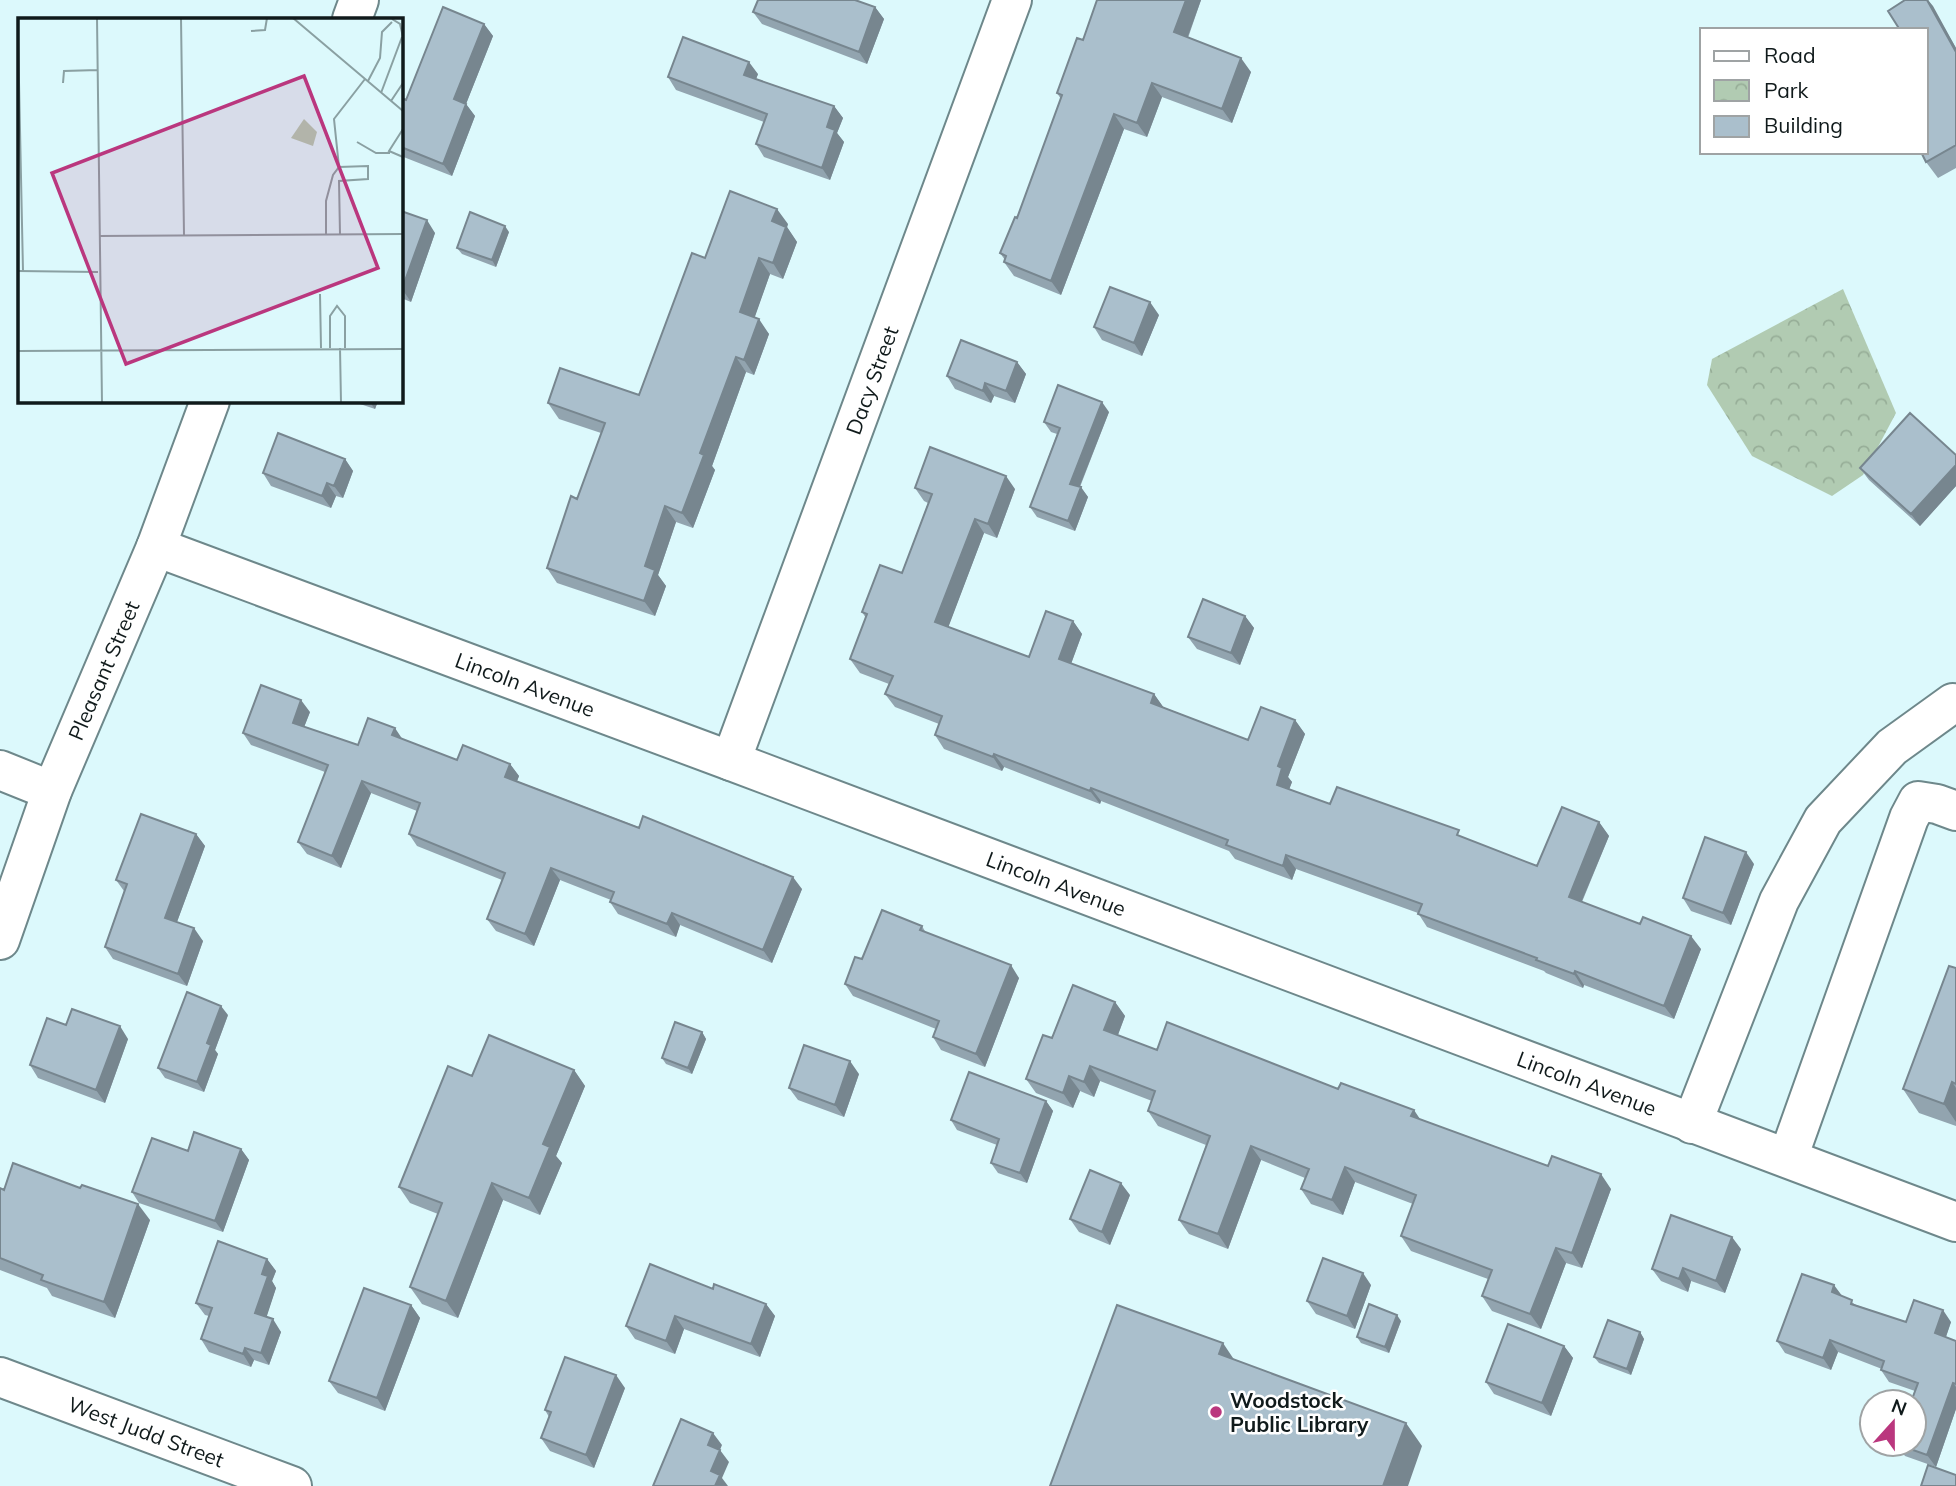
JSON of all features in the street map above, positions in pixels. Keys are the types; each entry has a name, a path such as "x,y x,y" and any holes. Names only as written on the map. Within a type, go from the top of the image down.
{"street":[{"path":"352,18 359,0"},
{"name":"Dacy Street","path":"731,761 1012,0"},
{"name":"Pleasant Street","path":"0,940 52,791 156,547 210,402"},
{"name":"Lincoln Avenue","path":"156,547 1956,1222"},
{"path":"1692,1124 1779,901 1823,820 1892,747 1955,702"},
{"path":"0,770 52,791"},
{"path":"1788,1158 1909,818 1918,801 1956,811"},
{"name":"West Judd Street","path":"0,1377 292,1486"}],"green space":[{"path":"1843,289 1896,413 1863,475 1832,496 1752,456 1707,385 1712,359"}],"building":[{"path":"758,0 855,0 875,7 859,52 753,12"},
{"path":"1097,0 1186,0 1174,32 1241,58 1222,109 1152,83 1137,123 1114,114 1051,281 1004,262 1006,256 1000,253 1015,217 1017,218 1062,95 1057,93 1077,38 1083,40"},
{"path":"1905,0 1927,0 1956,52 1956,145 1926,162 1922,154 1928,154 1928,28 1899,28 1888,11"},
{"path":"443,7 484,24 454,99 466,104 443,164 402,147 402,98 406,100"},
{"path":"683,37 749,62 744,75 834,106 827,127 835,130 822,168 756,144 767,114 668,77"},
{"path":"730,191 777,209 772,221 786,227 773,263 759,258 740,312 759,319 744,360 736,357 700,453 704,455 682,513 665,506 645,566 655,570 644,601 547,568 571,496 577,499 605,423 548,403 560,368 639,395 692,253 705,258"},
{"path":"402,211 427,220 402,289"},
{"path":"470,212 505,226 492,260 457,248"},
{"path":"1110,287 1150,302 1134,343 1094,327"},
{"path":"961,340 1017,362 1006,391 985,383 983,391 947,376"},
{"path":"1058,385 1102,402 1070,484 1081,487 1068,521 1030,507 1060,428 1044,422"},
{"path":"1910,413 1956,455 1956,465 1911,514 1860,468"},
{"path":"278,433 345,459 334,486 327,483 322,496 263,473"},
{"path":"930,447 1006,476 988,524 975,519 935,622 1029,657 1046,611 1073,621 1059,659 1154,694 1151,703 1248,740 1261,707 1295,720 1278,766 1282,768 1277,785 1330,804 1337,787 1459,830 1457,835 1537,866 1562,807 1599,822 1569,897 1640,924 1643,917 1691,936 1664,1006 1418,914 1422,904 1286,855 1283,866 1226,845 1228,840 1091,788 1090,791 994,754 993,757 935,735 942,716 885,694 893,676 850,659 867,614 862,612 880,565 902,573 932,494 915,488"},
{"path":"1203,599 1245,616 1231,653 1188,637"},
{"path":"261,685 301,700 293,723 358,745 368,718 395,728 392,735 457,760 463,745 510,764 505,777 639,828 643,816 793,877 763,950 672,913 667,924 610,902 614,892 551,868 525,934 487,919 505,873 409,834 420,803 362,781 332,856 298,842 328,765 243,733"},
{"path":"141,814 196,834 165,918 194,928 178,974 105,947 127,884 116,880"},
{"path":"1705,837 1746,852 1723,913 1683,898"},
{"path":"882,910 922,926 920,930 1011,965 976,1054 933,1037 939,1021 845,984 855,957 862,959"},
{"path":"1949,966 1956,968 1956,1084 1952,1082 1944,1104 1903,1089"},
{"path":"1073,985 1115,1002 1104,1030 1157,1050 1167,1022 1338,1089 1341,1083 1414,1110 1411,1116 1548,1166 1552,1156 1601,1174 1572,1253 1556,1248 1530,1314 1482,1296 1492,1270 1401,1236 1416,1195 1345,1167 1332,1200 1301,1189 1309,1169 1251,1146 1218,1234 1179,1220 1210,1136 1148,1111 1155,1091 1090,1066 1084,1082 1069,1076 1063,1093 1026,1079 1043,1035 1052,1038"},
{"path":"187,992 221,1006 207,1043 211,1045 197,1082 158,1068"},
{"path":"72,1009 120,1026 96,1090 30,1065 47,1018 66,1025"},
{"path":"675,1022 702,1032 688,1068 662,1058"},
{"path":"489,1035 574,1070 543,1144 550,1147 529,1198 492,1183 446,1301 410,1287 442,1203 399,1187 448,1066 472,1076"},
{"path":"804,1045 850,1061 835,1105 789,1088"},
{"path":"969,1072 1046,1101 1020,1173 991,1163 999,1139 951,1120"},
{"path":"194,1132 241,1149 215,1221 132,1192 152,1138 188,1151"},
{"path":"13,1163 80,1188 82,1185 138,1204 104,1302 41,1280 43,1275 0,1258 0,1188 4,1190"},
{"path":"1090,1170 1121,1183 1102,1232 1070,1219"},
{"path":"1671,1215 1732,1237 1716,1281 1683,1268 1679,1279 1652,1269"},
{"path":"218,1241 267,1259 262,1274 268,1276 255,1313 273,1319 261,1353 245,1348 243,1354 201,1339 212,1308 196,1303"},
{"path":"1323,1258 1363,1273 1347,1316 1307,1301"},
{"path":"650,1264 713,1289 714,1284 766,1304 751,1344 675,1316 666,1341 626,1326"},
{"path":"1802,1274 1834,1285 1832,1292 1852,1300 1851,1304 1906,1322 1914,1300 1943,1310 1935,1333 1956,1341 1956,1384 1953,1383 1928,1452 1928,1388 1916,1388 1918,1383 1881,1370 1884,1361 1830,1340 1823,1358 1777,1341"},
{"path":"364,1288 411,1305 377,1398 329,1381"},
{"path":"1369,1304 1397,1315 1385,1347 1357,1337"},
{"name":"Woodstock Public Library","path":"1117,1305 1223,1343 1219,1354 1406,1423 1383,1486 1050,1486"},
{"path":"1608,1320 1640,1332 1627,1369 1594,1357"},
{"path":"1508,1324 1564,1346 1542,1403 1486,1382"},
{"path":"565,1357 616,1375 586,1455 541,1438 551,1412 545,1410"},
{"path":"681,1419 713,1433 708,1445 720,1450 711,1471 720,1475 715,1486 653,1486"},
{"path":"1928,1465 1956,1475 1956,1486 1921,1486"}],"place":[{"name":"Woodstock Public Library","path":"1216,1412"}]}
